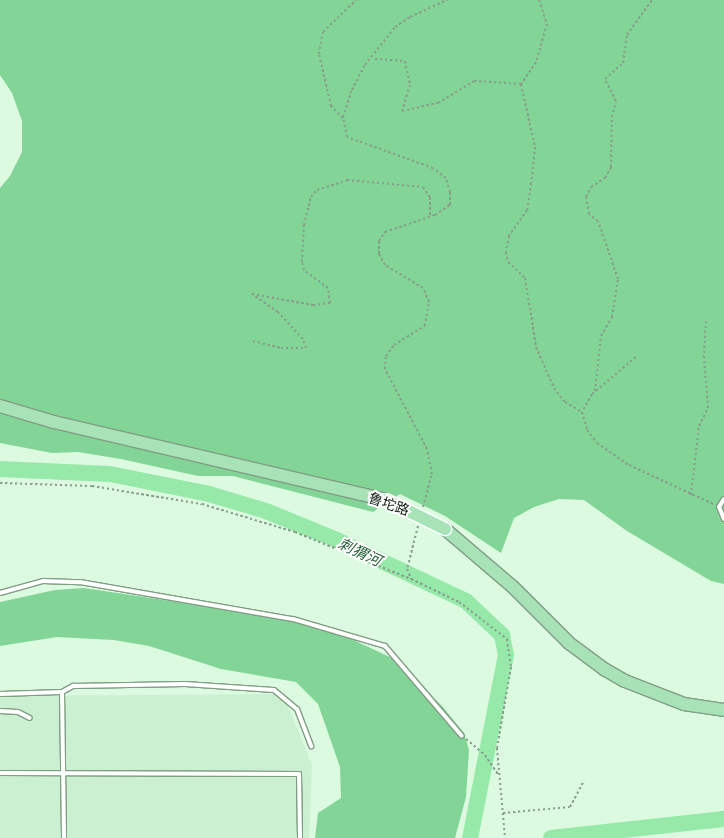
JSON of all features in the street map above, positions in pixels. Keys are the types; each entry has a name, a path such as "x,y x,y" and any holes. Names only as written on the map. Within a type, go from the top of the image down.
{"main road":[{"name":"鲁坨路","path":"0,406 54,422 386,500 445,529 513,586 569,642 614,676 684,704 724,710"}],"lane":[{"path":"724,499 719,507 724,519"},
{"path":"0,593 43,581 80,582 203,606 293,619 385,646 462,736"},
{"path":"0,694 62,692 73,686 185,684 274,690 291,700 297,709 311,746"},
{"path":"62,692 64,838"},
{"path":"0,711 18,712 30,718"},
{"path":"0,773 299,774 300,838"}],"path":[{"path":"343,118 331,106 319,54 322,32 356,0"},
{"path":"421,514 432,474 427,449 385,369 386,356 394,345 426,326 429,302 423,288 385,265 379,254 379,241 385,232 430,217 450,205 446,178 433,168 347,137 343,118 352,90 366,65 395,27 410,17 447,0"},
{"path":"538,0 547,24 536,62 521,84 535,147 527,210 509,236 508,262 525,278 536,347 554,388 565,402 582,412 587,430 597,443 629,465 719,507"},
{"path":"595,391 601,336 612,317 618,279 598,221 589,214 586,197 591,187 605,178 612,167 612,117 616,101 605,79 623,63 627,34 652,0"},
{"path":"375,59 405,62 410,84 402,111 438,103 474,82 521,84"},
{"path":"253,341 281,348 306,348 303,339 278,312 252,294 313,305 330,304 328,288 304,270 302,262 304,226 311,197 317,190 347,180 424,187 430,197 430,217"},
{"path":"691,495 699,426 708,408 704,358 706,320"},
{"path":"582,412 595,391 636,357"},
{"path":"0,483 92,486 202,504 295,532 411,579 460,602 477,618 507,639 511,667 498,748 505,838"},
{"path":"411,579 407,569 411,542 419,522"},
{"path":"462,736 485,756 499,775"},
{"path":"503,814 570,807 584,782"}],"shaded area":[{"path":"283,694 312,765 309,838 0,838 0,696"}],"green space":[{"path":"0,0 724,0 724,584 711,581 627,531 584,500 559,499 534,507 514,518 501,553 445,516 400,494 373,512 233,476 198,476 121,459 78,452 52,453 0,443 0,188 10,176 22,152 22,121 12,93 0,75"},
{"path":"84,588 317,623 394,659 442,706 464,733 469,750 466,797 455,838 315,838 318,813 341,798 340,767 318,704 296,682 221,669 149,646 114,640 57,637 0,646 0,602 55,590"}],"waterway":[{"name":"刺猬河","path":"0,469 110,474 209,494 266,511 337,540 466,601 502,635 506,655 470,838"},
{"name":"刺猬河","path":"551,838 724,819"}]}
